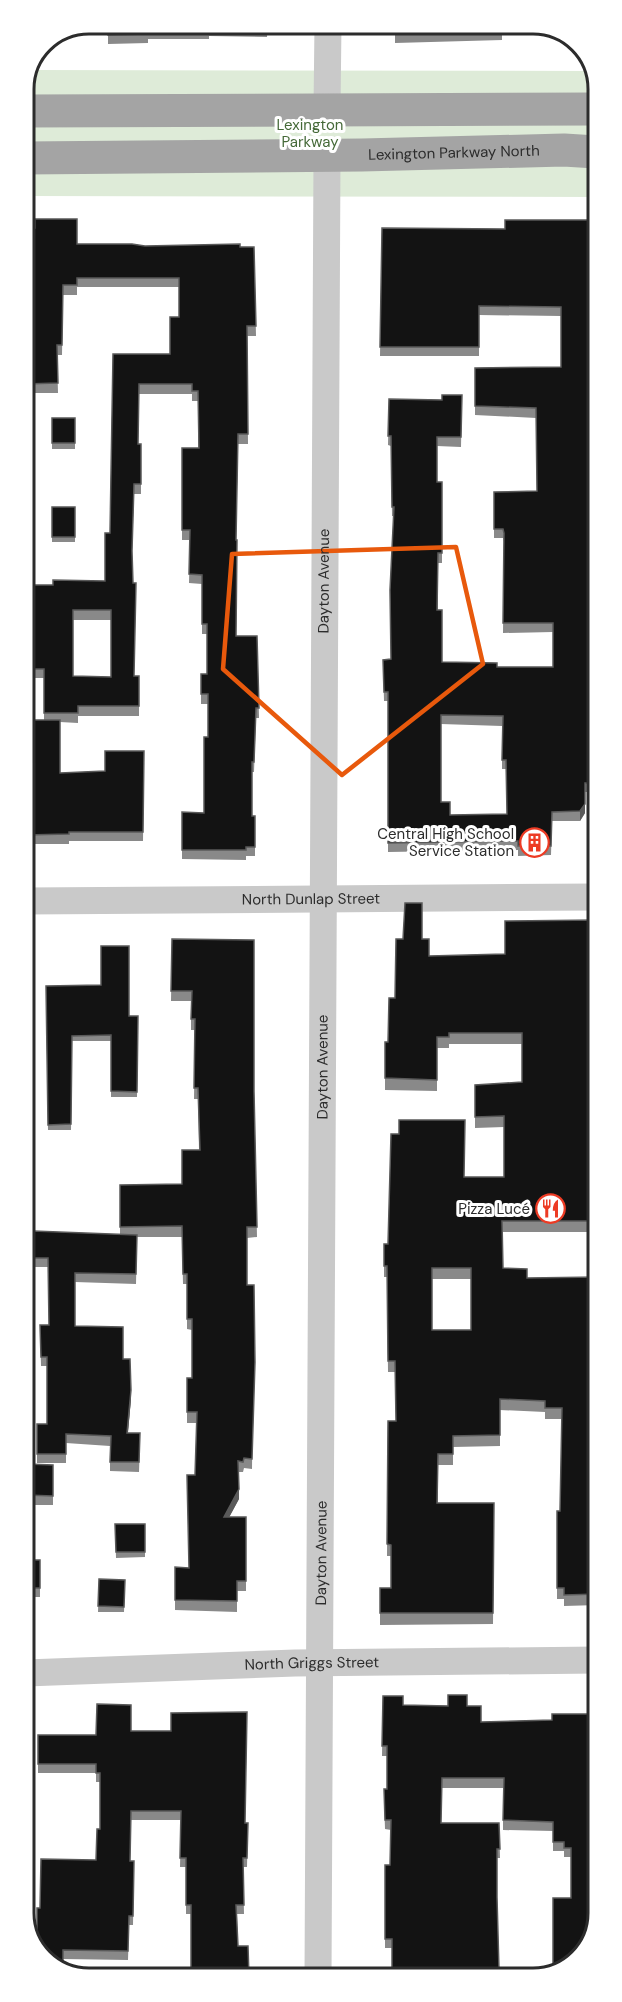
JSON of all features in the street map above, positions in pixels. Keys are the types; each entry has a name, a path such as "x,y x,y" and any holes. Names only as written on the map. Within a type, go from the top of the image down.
{"main road":[{"path":"34,111 588,109"},
{"name":"Lexington Parkway North","path":"34,158 588,152"}],"street":[{"path":"327,109 328,35"},
{"name":"Dayton Avenue","path":"318,1968 322,1663 322,899 327,155"},
{"name":"North Dunlap Street","path":"34,901 588,897"},
{"name":"North Griggs Street","path":"34,1673 322,1663 588,1660"}],"highlighted area":[{"path":"456,547 483,664 342,775 223,669 232,554"}],"green space":[{"name":"Lexington Parkway","path":"39,70 584,71 588,90 588,197 34,196 34,90 36,79"}],"building":[{"path":"35,219 77,219 77,244 145,246 240,244 240,247 254,247 256,326 247,326 248,434 238,434 236,636 257,636 259,708 256,708 254,762 252,762 252,816 255,816 255,847 246,847 246,850 182,850 182,812 204,813 204,737 208,737 208,694 201,694 201,674 207,674 207,624 202,624 202,575 189,574 190,530 182,530 182,448 199,448 198,391 192,391 192,384 139,384 138,444 141,444 141,484 134,484 132,551 133,583 136,583 134,676 139,676 139,706 78,706 78,713 44,713 44,669 34,669 34,585 53,585 53,580 105,581 105,533 110,533 113,354 170,354 170,317 179,317 179,278 77,278 77,285 63,285 62,345 57,345 58,383 34,384","holes":["73,610 111,610 111,677 73,676"]},
{"path":"505,220 588,220 588,783 585,783 585,804 580,811 552,812 551,846 518,846 518,841 388,843 388,692 384,692 383,660 391,659 390,590 394,507 392,507 391,436 388,436 389,399 442,400 442,395 462,395 461,437 437,437 437,482 442,482 442,553 438,553 437,610 442,610 442,662 497,663 497,667 553,667 553,623 503,623 504,533 503,529 494,529 494,492 537,491 536,408 475,406 475,368 561,367 561,307 479,306 479,347 380,347 382,228 505,229","holes":["441,715 503,716 502,760 506,760 507,814 450,815 450,802 441,802"]},
{"path":"52,418 75,418 75,443 52,443"},
{"path":"52,507 75,507 75,537 52,537"},
{"path":"34,720 60,720 60,773 105,771 105,751 144,751 143,832 69,832 69,834 34,835"},
{"path":"405,903 422,903 422,939 429,939 429,956 505,954 505,921 588,920 588,1221 502,1221 503,1268 527,1269 527,1278 588,1277 588,1594 564,1595 564,1588 557,1588 557,1511 560,1511 562,1408 545,1408 545,1401 500,1399 500,1435 453,1436 453,1454 438,1454 437,1503 494,1503 493,1613 380,1613 380,1588 391,1588 391,1545 387,1544 388,1421 396,1421 395,1361 388,1361 387,1266 384,1266 384,1244 388,1244 391,1134 399,1134 399,1120 465,1120 464,1177 504,1177 504,1116 475,1117 475,1085 522,1082 522,1033 449,1033 449,1037 437,1037 437,1080 385,1078 389,998 395,998 396,939 403,939","holes":["432,1268 471,1268 471,1330 432,1330"]},
{"path":"172,939 254,940 257,1227 247,1227 247,1285 254,1285 255,1362 252,1459 244,1458 243,1462 238,1461 239,1489 224,1517 246,1517 246,1581 237,1581 237,1601 175,1600 175,1567 189,1568 187,1475 195,1475 197,1412 187,1412 187,1378 192,1378 192,1319 187,1319 187,1274 183,1274 182,1226 120,1227 120,1185 182,1184 182,1150 200,1150 198,1088 194,1088 195,1019 191,1019 192,991 171,991"},
{"path":"101,946 129,946 129,1016 138,1016 137,1092 111,1091 111,1035 72,1036 71,1124 48,1125 46,986 101,985"},
{"path":"34,1231 137,1235 136,1274 75,1273 75,1326 123,1327 123,1359 130,1359 131,1390 127,1433 140,1433 139,1462 110,1462 111,1436 66,1434 66,1454 37,1454 37,1424 47,1424 47,1357 41,1357 40,1325 49,1325 48,1258 34,1258"},
{"path":"34,1464 53,1465 53,1496 34,1495"},
{"path":"115,1524 145,1524 145,1552 116,1552"},
{"path":"34,1560 40,1560 40,1588 34,1588"},
{"path":"99,1579 125,1580 124,1607 98,1606"},
{"path":"448,1695 467,1695 467,1706 481,1706 481,1722 552,1720 552,1714 588,1714 588,1912 585,1930 580,1940 557,1962 553,1964 553,1898 571,1898 571,1848 564,1848 564,1842 553,1842 553,1822 503,1820 504,1778 442,1778 441,1823 499,1823 500,1849 497,1849 499,1968 392,1968 392,1939 385,1939 385,1865 390,1865 391,1820 385,1820 384,1789 387,1789 387,1746 382,1746 383,1696 403,1696 403,1705 448,1706"},
{"path":"97,1704 131,1705 131,1731 171,1731 171,1713 247,1712 245,1823 248,1823 247,1858 243,1858 244,1905 236,1905 238,1946 248,1946 249,1967 191,1967 191,1905 186,1905 186,1858 180,1858 181,1811 131,1811 130,1861 134,1861 133,1916 129,1916 128,1951 63,1950 63,1960 44,1943 37,1929 41,1859 96,1860 97,1829 100,1829 100,1773 96,1773 96,1764 38,1764 38,1735 96,1735"}],"place":[{"name":"Central High School Service Station","path":"535,843"},
{"name":"Pizza Lucé","path":"551,1209"}]}
